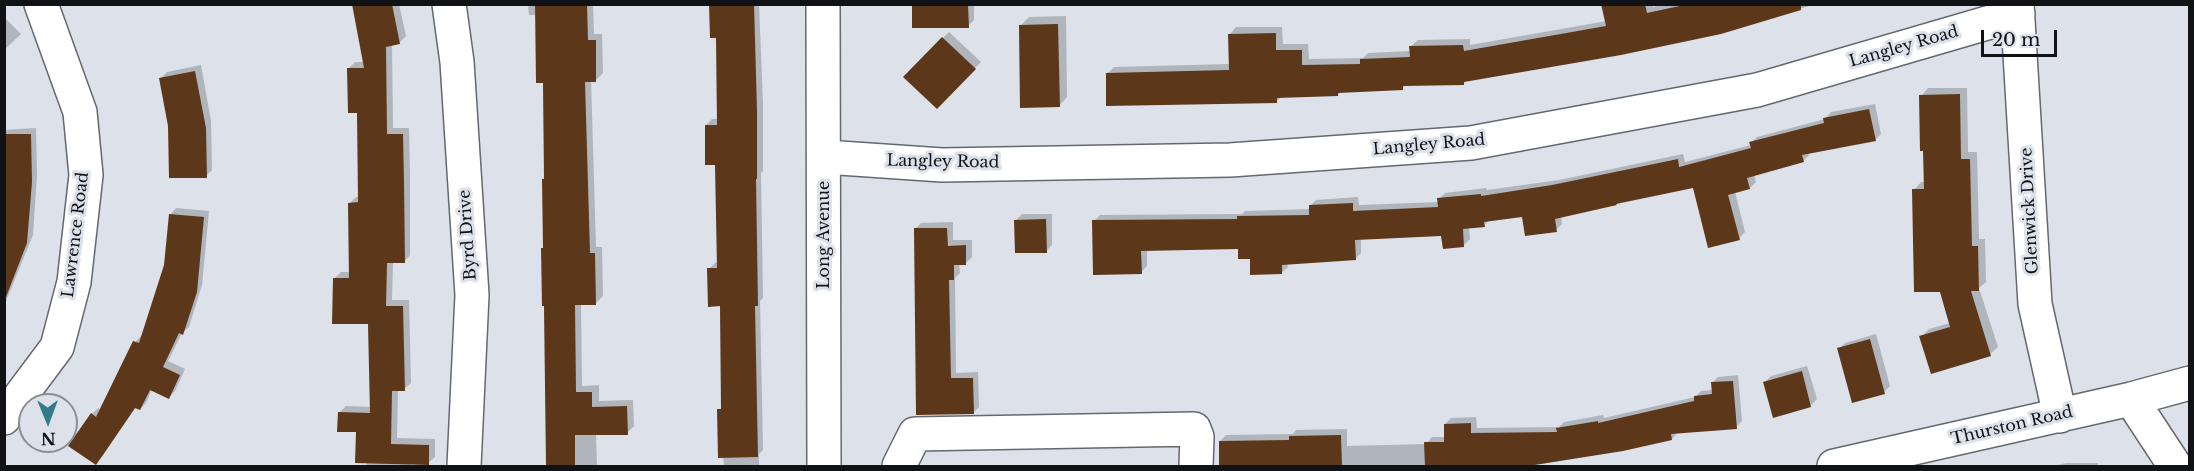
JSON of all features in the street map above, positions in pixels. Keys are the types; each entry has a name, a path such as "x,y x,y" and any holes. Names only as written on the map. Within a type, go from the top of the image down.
{"street":[{"name":"Lawrence Road","path":"4,418 57,347 74,282 86,176 80,112 41,4"},
{"name":"Byrd Drive","path":"449,4 457,62 472,295 464,466"},
{"name":"Long Avenue","path":"823,4 824,466"},
{"name":"Langley Road","path":"825,157 942,165 1230,160 1471,143 1756,90 2018,9"},
{"name":"Glenwick Drive","path":"2018,9 2035,304 2060,416"},
{"name":"Thurston Road","path":"1833,466 2060,416 2190,383"},
{"path":"2131,399 2175,466"},
{"path":"899,466 915,434 1194,429 1197,437 1196,466"}],"building":[{"path":"352,4 392,4 400,44 386,47 387,134 403,134 404,182 405,263 387,263 386,306 403,306 405,391 392,391 391,444 429,445 429,465 355,463 356,432 337,432 338,412 370,413 368,324 332,324 333,278 349,278 348,203 358,202 357,113 348,113 347,68 364,68"},
{"path":"535,4 587,4 588,40 596,40 596,82 585,82 590,253 595,253 596,305 575,305 576,392 592,392 592,407 627,406 628,435 575,435 575,466 546,466 541,248 543,248 542,179 544,179 543,83 536,83"},
{"path":"709,4 754,4 757,110 758,306 755,306 758,457 718,458 717,409 721,409 720,306 708,307 707,268 717,268 715,165 705,165 705,125 717,125 716,38 710,38"},
{"path":"912,4 968,4 969,28 912,28"},
{"path":"1601,4 1645,4 1647,13 1689,4 1801,4 1801,10 1721,34 1621,55 1464,82 1464,85 1403,86 1403,90 1338,93 1338,96 1277,98 1277,103 1106,106 1106,73 1229,70 1228,34 1276,33 1276,50 1302,50 1302,65 1360,64 1360,59 1410,57 1409,46 1463,45 1464,51 1606,26"},
{"path":"1058,24 1060,107 1020,108 1019,25"},
{"path":"942,37 976,69 937,109 903,77"},
{"path":"195,71 206,128 207,178 169,178 168,126 159,78"},
{"path":"1960,94 1961,159 1970,159 1972,246 1978,246 1979,291 1971,291 1991,356 1931,374 1919,336 1950,327 1940,292 1914,292 1912,189 1924,189 1923,151 1920,151 1919,95"},
{"path":"1869,109 1876,141 1802,155 1804,162 1747,178 1750,189 1728,195 1740,240 1708,248 1693,188 1555,219 1557,232 1525,236 1522,217 1484,222 1485,227 1463,229 1464,247 1443,249 1441,236 1355,240 1356,260 1282,265 1282,274 1250,275 1250,259 1238,259 1238,249 1141,251 1142,274 1093,275 1092,220 1237,219 1237,216 1309,215 1309,205 1353,203 1353,211 1438,207 1437,198 1481,194 1481,196 1552,185 1678,159 1679,167 1751,148 1749,142 1824,123 1823,118"},
{"path":"4,134 31,134 32,182 27,243 6,297"},
{"path":"169,214 204,217 197,292 183,335 179,333 163,367 180,375 169,399 150,390 140,410 135,408 96,465 78,453 78,432 91,413 96,417 133,341 139,343 164,265"},
{"path":"1046,219 1047,253 1015,253 1014,220"},
{"path":"914,228 947,228 948,246 966,245 966,265 954,265 954,280 949,280 951,378 973,378 974,414 916,415"},
{"path":"1870,339 1885,394 1852,403 1837,348"},
{"path":"1802,371 1811,407 1773,418 1763,382"},
{"path":"1733,381 1737,429 1671,434 1672,440 1623,451 1528,466 1425,466 1424,442 1444,442 1444,424 1471,423 1471,433 1557,432 1556,428 1598,421 1598,423 1694,401 1694,396 1712,394 1711,382"},
{"path":"1341,435 1342,466 1219,466 1219,441 1289,440 1289,436"}]}
